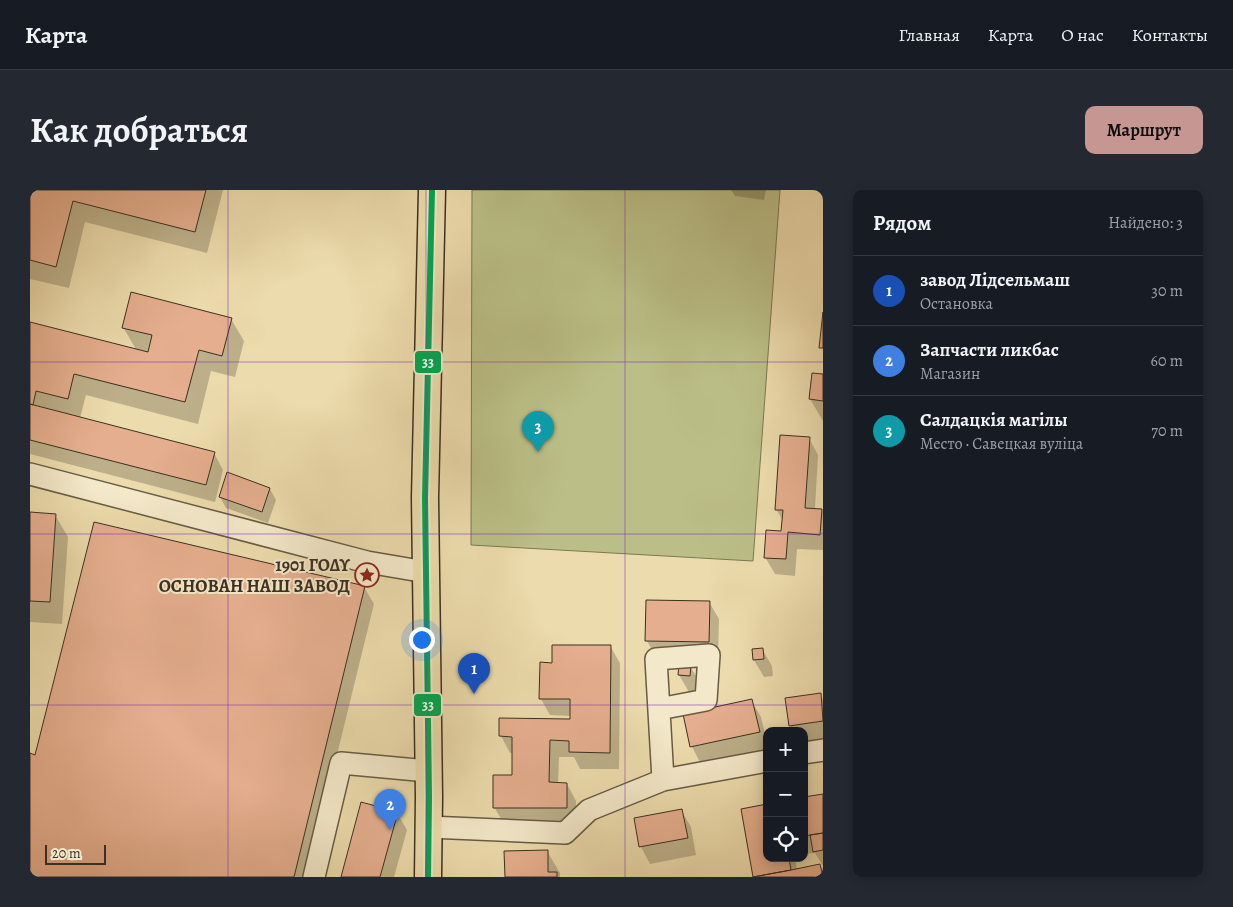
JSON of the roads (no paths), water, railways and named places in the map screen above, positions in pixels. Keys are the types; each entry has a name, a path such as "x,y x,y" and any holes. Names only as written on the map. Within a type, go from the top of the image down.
{"main road":[{"path":"428,877 425,498 432,190"}],"lane":[{"path":"30,474 367,562 426,572"},
{"path":"659,709 663,780"},
{"path":"808,752 823,750"},
{"path":"429,827 565,833 589,810 663,780 763,761"},
{"path":"314,877 341,763 428,771"}],"place":[{"name":"Салдацкія магілы","path":"538,452"},
{"name":"1901 ΓΟΔΥ ОСНОВАН НАШ ЗАВОД","path":"367,575"},
{"name":"завод Лідсельмаш","path":"474,694"},
{"name":"Запчасти ликбас","path":"390,830"}]}
